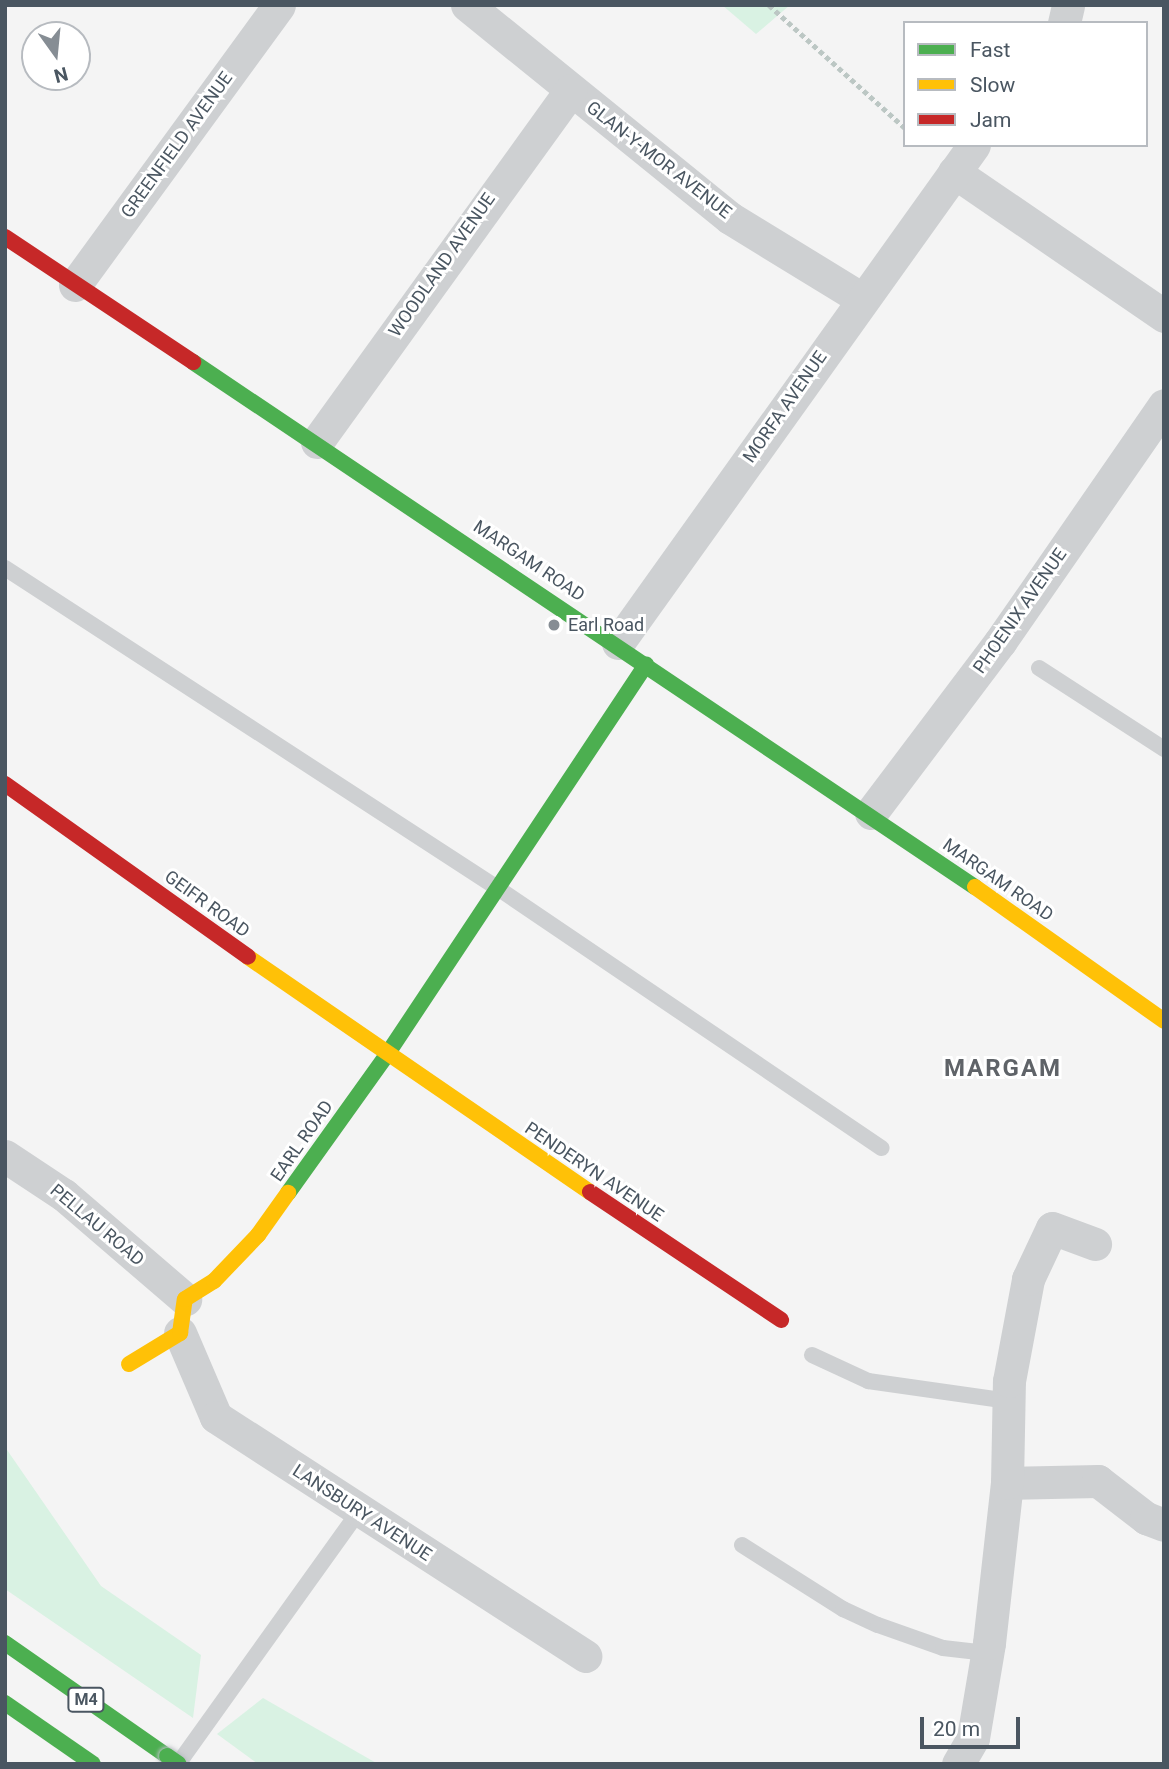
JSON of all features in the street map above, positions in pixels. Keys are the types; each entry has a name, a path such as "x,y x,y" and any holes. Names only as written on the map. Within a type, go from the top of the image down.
{"main road":[{"name":"MARGAM ROAD","path":"5,237 317,442 871,814 1164,1021"},
{"name":"EARL ROAD","path":"186,1299 214,1281 258,1235 386,1056 646,664"},
{"name":"GEIFR ROAD","path":"5,784 386,1056"},
{"name":"PENDERYN AVENUE","path":"386,1056 781,1320"},
{"path":"129,1364 180,1333 186,1299"},
{"name":"M4","path":"5,1643 175,1761"},
{"path":"5,1703 93,1764"}],"street":[{"name":"GREENFIELD AVENUE","path":"75,285 279,5"},
{"name":"GLAN-Y-MOR AVENUE","path":"467,5 730,218 862,299"},
{"name":"WOODLAND AVENUE","path":"317,442 571,90"},
{"name":"MORFA AVENUE","path":"618,643 973,147"},
{"path":"954,172 1164,316"},
{"name":"PHOENIX AVENUE","path":"871,814 1000,642 1164,405"},
{"name":"PELLAU ROAD","path":"5,1156 64,1195 186,1299"},
{"path":"958,1764 973,1738 987,1653 1007,1483 1009,1401 1028,1279 1052,1228 1095,1244"},
{"name":"LANSBURY AVENUE","path":"180,1333 216,1417 586,1656"},
{"path":"1007,1483 1098,1481 1146,1518 1164,1525"}],"lane":[{"path":"5,568 499,889 881,1148"},
{"path":"1039,668 1162,744"},
{"path":"812,1355 868,1381 1009,1401"},
{"path":"175,1761 359,1511"},
{"path":"742,1545 843,1609 878,1625 943,1648 987,1653"}],"path":[{"path":"769,5 903,126"}],"green space":[{"path":"722,5 790,5 756,34"},
{"path":"5,1447 101,1586 201,1655 193,1718 5,1589"},
{"path":"263,1698 378,1764 258,1764 217,1734"}],"traffic: fast":[{"path":"193,362 975,887"},
{"path":"288,1193 386,1056 646,664"},
{"path":"5,1643 167,1756"},
{"path":"5,1703 93,1764"},
{"path":"167,1756 179,1764"}],"traffic: slow":[{"path":"975,887 1164,1021"},
{"path":"248,957 590,1192"},
{"path":"129,1364 180,1333 185,1299 214,1281 258,1235 288,1193"}],"traffic: jam":[{"path":"5,237 193,362"},
{"path":"5,784 248,957"},
{"path":"590,1192 781,1320"}],"place":[{"name":"Earl Road","path":"554,625"}],"district":[{"name":"MARGAM","path":"1003,1069"}]}
